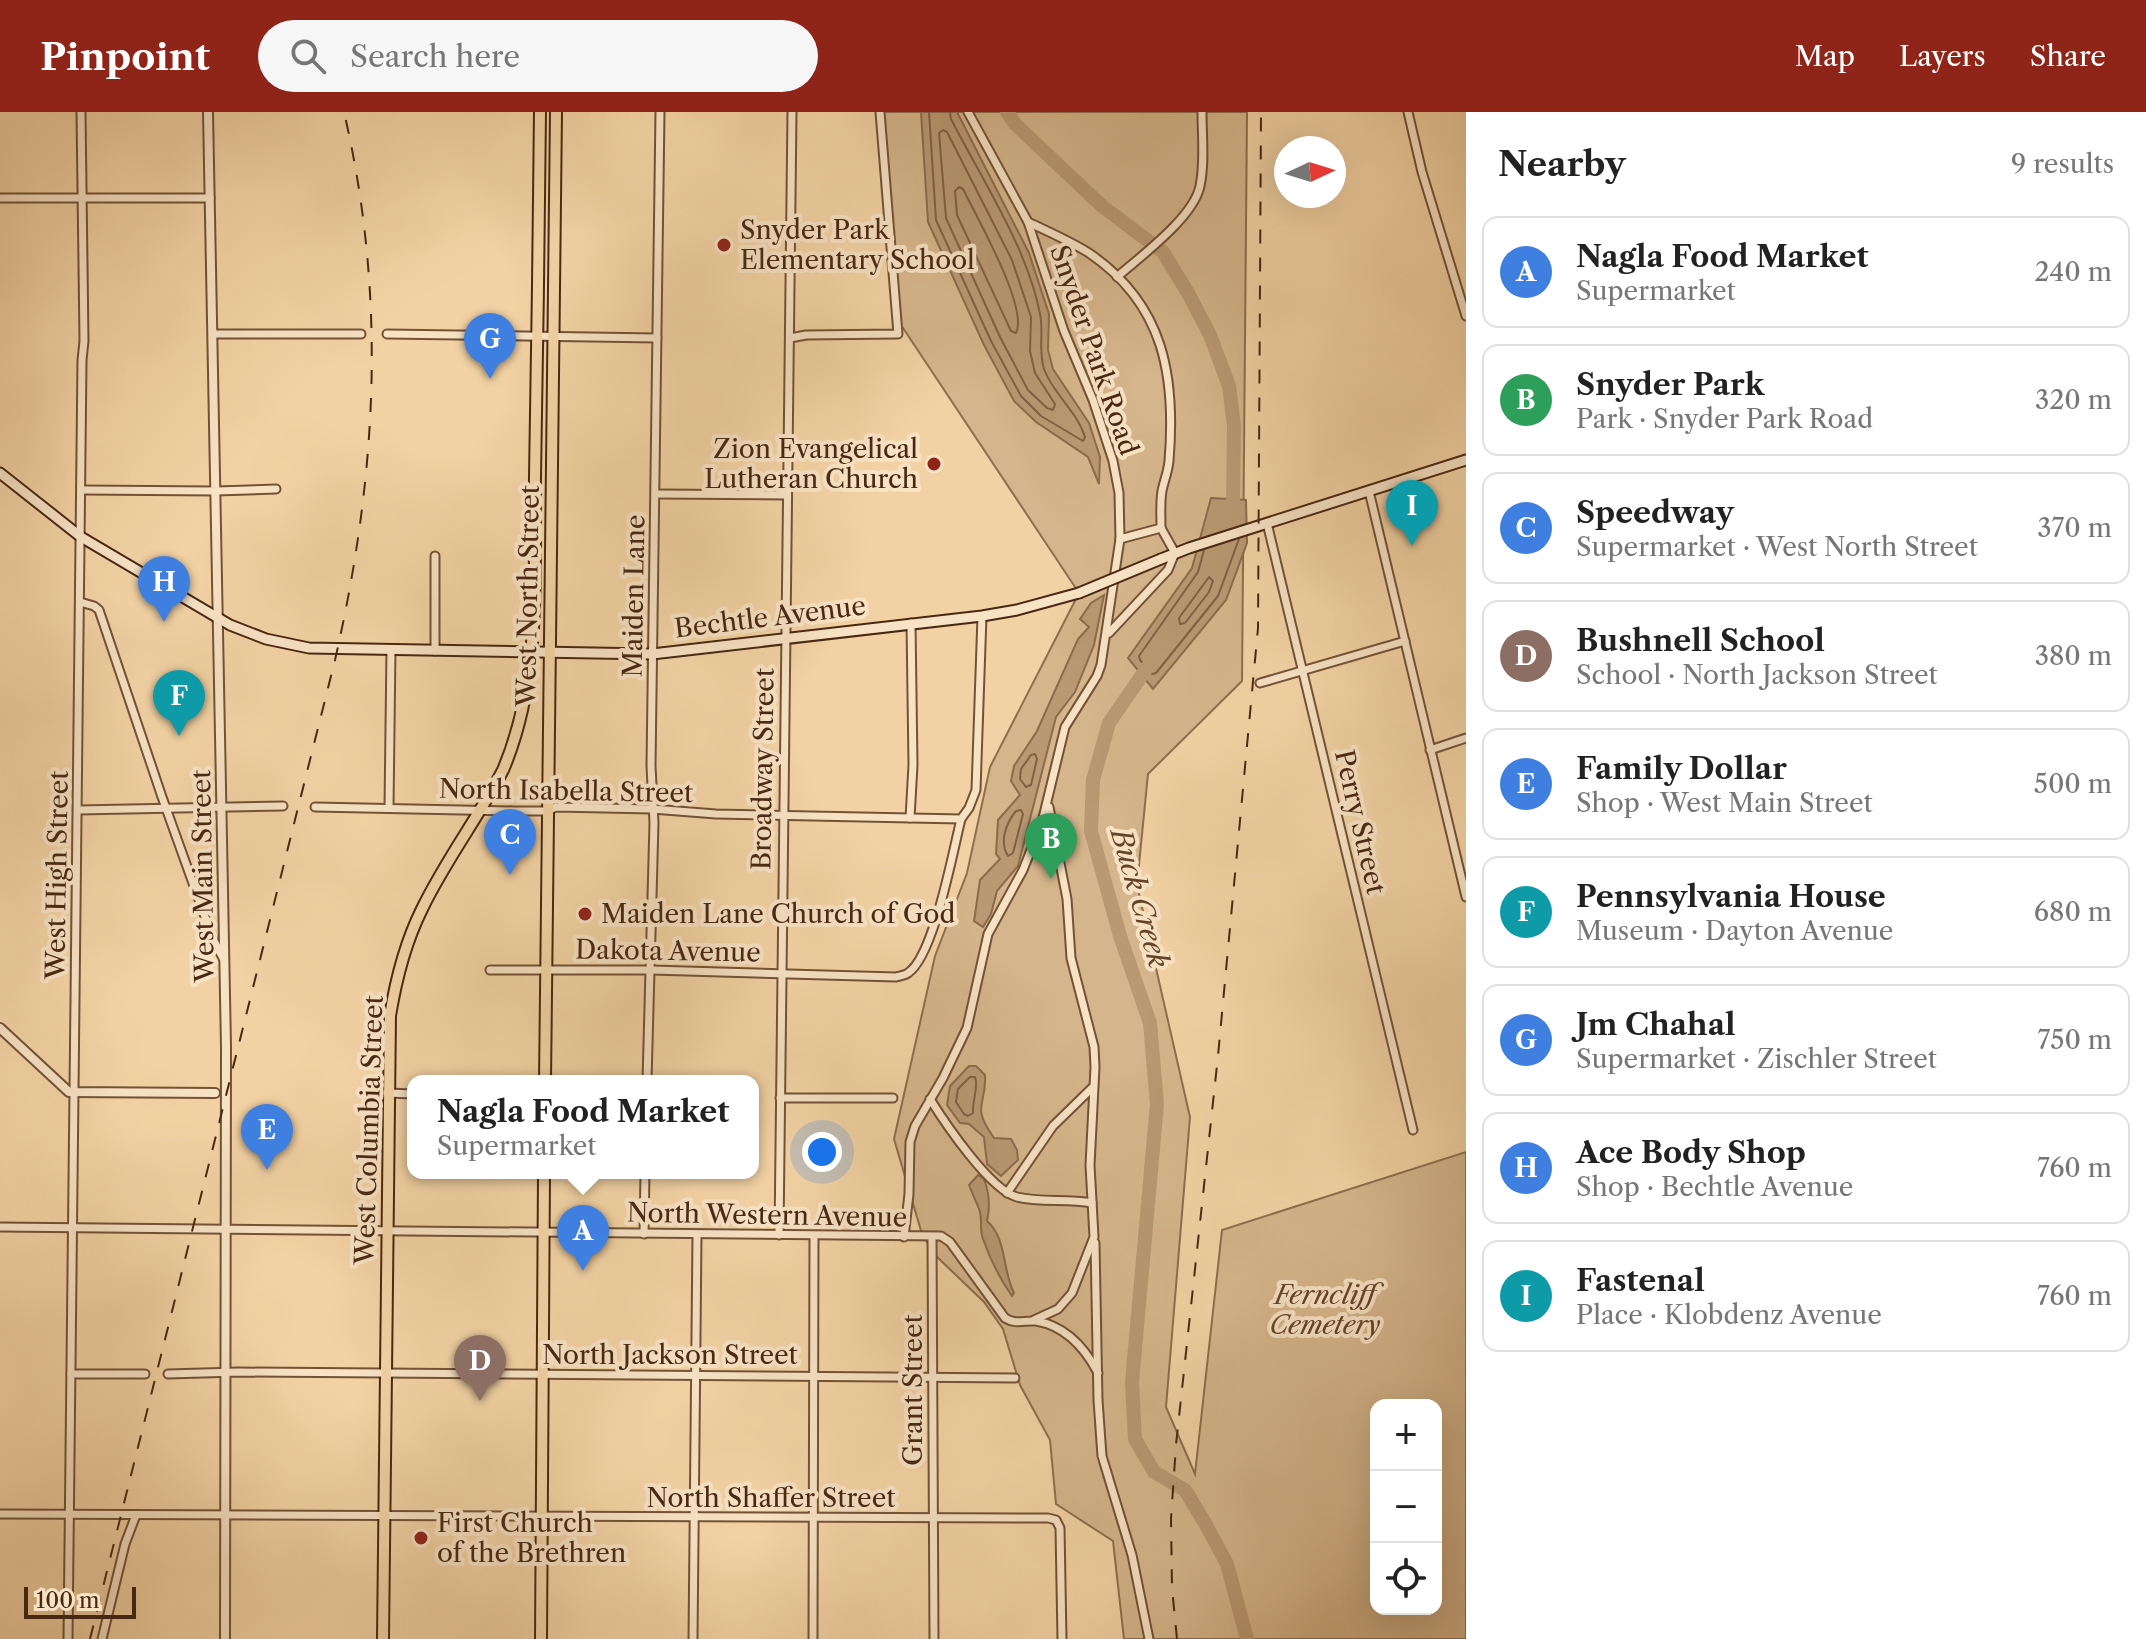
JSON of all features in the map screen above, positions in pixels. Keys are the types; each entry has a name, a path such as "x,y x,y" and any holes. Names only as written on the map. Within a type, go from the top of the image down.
{"main road":[{"name":"West North Street","path":"531,652 540,112"},
{"name":"West North Street","path":"545,1075 556,112"},
{"name":"Bechtle Avenue","path":"0,473 81,537 234,628 266,639 306,647 652,654 1017,610 1079,593 1189,548 1466,460"},
{"name":"West Columbia Street","path":"383,1639 390,1016 397,975 422,909 481,810 512,748 526,692 531,652"},
{"path":"541,1639 544,1179"}],"street":[{"name":"West High Street","path":"68,1639 82,490 81,112"},
{"name":"West Main Street","path":"208,112 228,1229 225,1639"},
{"name":"Maiden Lane","path":"647,1075 660,112"},
{"name":"Broadway Street","path":"779,1235 792,112"},
{"path":"790,338 806,335 898,334 880,112"},
{"name":"Snyder Park Road","path":"904,1237 910,1142 921,1113 943,1078 967,1028 988,934 1023,870 1048,801 1065,727 1097,676 1108,635 1120,539 1119,493 1113,461 1093,400 1064,331 1028,222 968,112"},
{"name":"Snyder Park Road","path":"1117,277 1161,237 1196,199 1200,187 1202,112"},
{"path":"1408,112 1420,164 1466,316"},
{"path":"0,198 210,198"},
{"name":"Snyder Park Road","path":"1028,222 1087,252 1117,277 1149,319 1161,344 1170,419 1169,463 1162,493 1161,528"},
{"path":"213,334 361,334"},
{"path":"387,334 657,338"},
{"path":"82,490 276,489"},
{"path":"1369,491 1466,897"},
{"path":"656,494 787,495"},
{"name":"Perry Street","path":"1267,523 1413,1130"},
{"path":"1108,635 1168,570 1175,553 1161,528 1120,539"},
{"path":"435,556 435,651"},
{"path":"80,602 99,610 213,939 225,961"},
{"name":"Dakota Avenue","path":"490,970 782,972 896,977 907,974 914,967 937,920 961,819 973,800 978,778 982,616"},
{"path":"910,818 913,765 911,623"},
{"path":"1260,683 1405,641"},
{"path":"389,808 391,650"},
{"path":"1430,750 1466,738"},
{"name":"Snyder Park Road","path":"1048,801 1067,899 1071,958 1094,1047 1095,1085 1090,1137 1102,1456 1132,1555 1149,1639"},
{"path":"78,810 283,806"},
{"name":"North Isabella Street","path":"315,807 547,811 556,807 961,819"},
{"path":"0,1028 64,1089 75,1092 215,1093"},
{"path":"1007,1193 1053,1126 1095,1085"},
{"path":"387,1093 407,1094"},
{"path":"780,1098 893,1098"},
{"path":"930,1099 957,1139 1007,1193 1023,1198 1092,1203"},
{"path":"644,1234 645,1179"},
{"name":"North Western Avenue","path":"0,1227 941,1236 950,1242 1005,1318 1016,1323 1033,1321 1070,1336 1085,1351 1098,1373"},
{"path":"693,1639 697,1235"},
{"path":"813,1639 814,1236"},
{"name":"Grant Street","path":"932,1237 934,1639"},
{"name":"Snyder Park Road","path":"1033,1321 1058,1309 1072,1293 1094,1237"},
{"path":"71,1374 145,1374"},
{"name":"North Jackson Street","path":"168,1374 1015,1378"},
{"name":"North Shaffer Street","path":"0,1514 1048,1518 1059,1524 1062,1639"},
{"path":"102,1639 125,1544 136,1515"}],"green space":[{"name":"Ferncliff Cemetery","path":"881,112 1247,112 1242,681 1148,774 1137,885 1190,1117 1166,1407 1195,1474 1222,1230 1466,1152 1466,1639 1124,1639 1113,1541 1056,1504 1050,1440 1020,1385 1003,1329 984,1302 935,1255 922,1234 894,1139 935,956 967,873 990,767 1079,593 899,322"}],"water":[{"path":"921,112 957,112 1029,253 1049,314 1048,350 1053,369 1089,423 1100,457 1099,484 1088,457 1036,422 1014,401 984,345 928,222"},
{"path":"1211,498 1246,500 1247,543 1226,600 1153,689 1128,658 1192,568"},
{"path":"1104,595 1094,645 1075,692 1056,717 1018,866 997,891 991,914 983,927 974,921 980,880 1000,859 996,854 998,820 1020,795 1011,781 1014,766 1037,731 1078,639 1089,627 1080,619 1091,603"},
{"path":"969,1066 976,1066 985,1075 981,1112 987,1127 994,1138 1011,1139 1017,1150 1018,1160 1001,1176 987,1164 984,1137 969,1124 960,1123 947,1105 950,1086"},
{"path":"978,1175 986,1184 987,1221 1001,1245 1014,1293 1012,1296 996,1269 982,1235 980,1213 969,1185"}],"waterway":[{"name":"Buck Creek","path":"1007,112 1015,124 1102,206 1163,252 1188,293 1210,335 1229,386 1234,426 1231,515"},
{"name":"Buck Creek","path":"1151,662 1109,723 1093,780 1091,831 1120,936 1150,1023 1157,1104 1132,1382 1135,1439 1154,1472 1185,1490 1205,1523 1227,1564 1247,1639"}],"railway":[{"path":"90,1639 335,660 349,591 368,455 371,318 367,250 358,181 344,112"},
{"path":"1177,1639 1172,1588 1171,1519 1176,1445 1218,1056 1258,628 1261,112"}],"place":[{"name":"Snyder Park Elementary School","path":"724,245"},
{"name":"Jm Chahal","path":"490,379"},
{"name":"Zion Evangelical Lutheran Church","path":"934,464"},
{"name":"Fastenal","path":"1412,546"},
{"name":"Ace Body Shop","path":"164,622"},
{"name":"Pennsylvania House","path":"179,736"},
{"name":"Speedway","path":"510,875"},
{"name":"Snyder Park","path":"1051,879"},
{"name":"Maiden Lane Church of God","path":"585,914"},
{"name":"Family Dollar","path":"267,1170"},
{"name":"Nagla Food Market","path":"583,1271"},
{"name":"Bushnell School","path":"480,1401"},
{"name":"First Church of the Brethren","path":"421,1538"}]}
